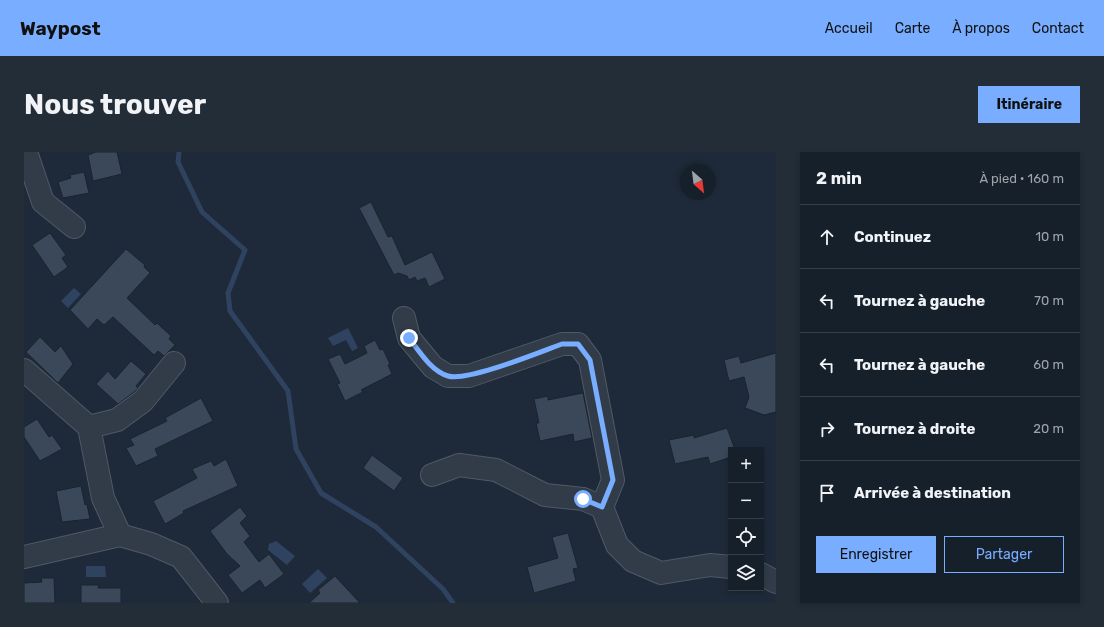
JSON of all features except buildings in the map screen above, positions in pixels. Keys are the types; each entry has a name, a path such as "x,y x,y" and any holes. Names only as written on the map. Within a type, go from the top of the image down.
{"street":[{"path":"26,152 43,202 74,228"},
{"path":"404,318 409,338 433,367 448,376 469,376 562,344 578,344 590,360 613,480 602,507 617,545 633,561 661,573 710,565 728,567"},
{"path":"89,427 117,420 143,401 174,363"},
{"path":"24,370 89,427 103,498 120,535"},
{"path":"432,475 459,465 496,470 545,495 583,499 602,507"},
{"path":"24,557 120,535 151,544 181,557 217,603"},
{"path":"764,576 776,582"}],"water":[{"path":"74,288 81,294 68,308 61,301"},
{"path":"348,328 358,348 352,351 346,340 333,346 328,338"},
{"path":"276,541 295,556 287,565 268,550 269,544"},
{"path":"86,566 105,566 106,577 86,577"},
{"path":"318,569 327,578 310,593 302,584"}],"waterway":[{"path":"179,152 178,162 202,212 245,250 228,293 230,311 288,391 296,449 321,493 376,527 443,589 453,603"}],"route":[{"path":"409,338 433,367 448,376 469,376 562,344 578,344 590,360 613,480 602,507 583,499"}]}
